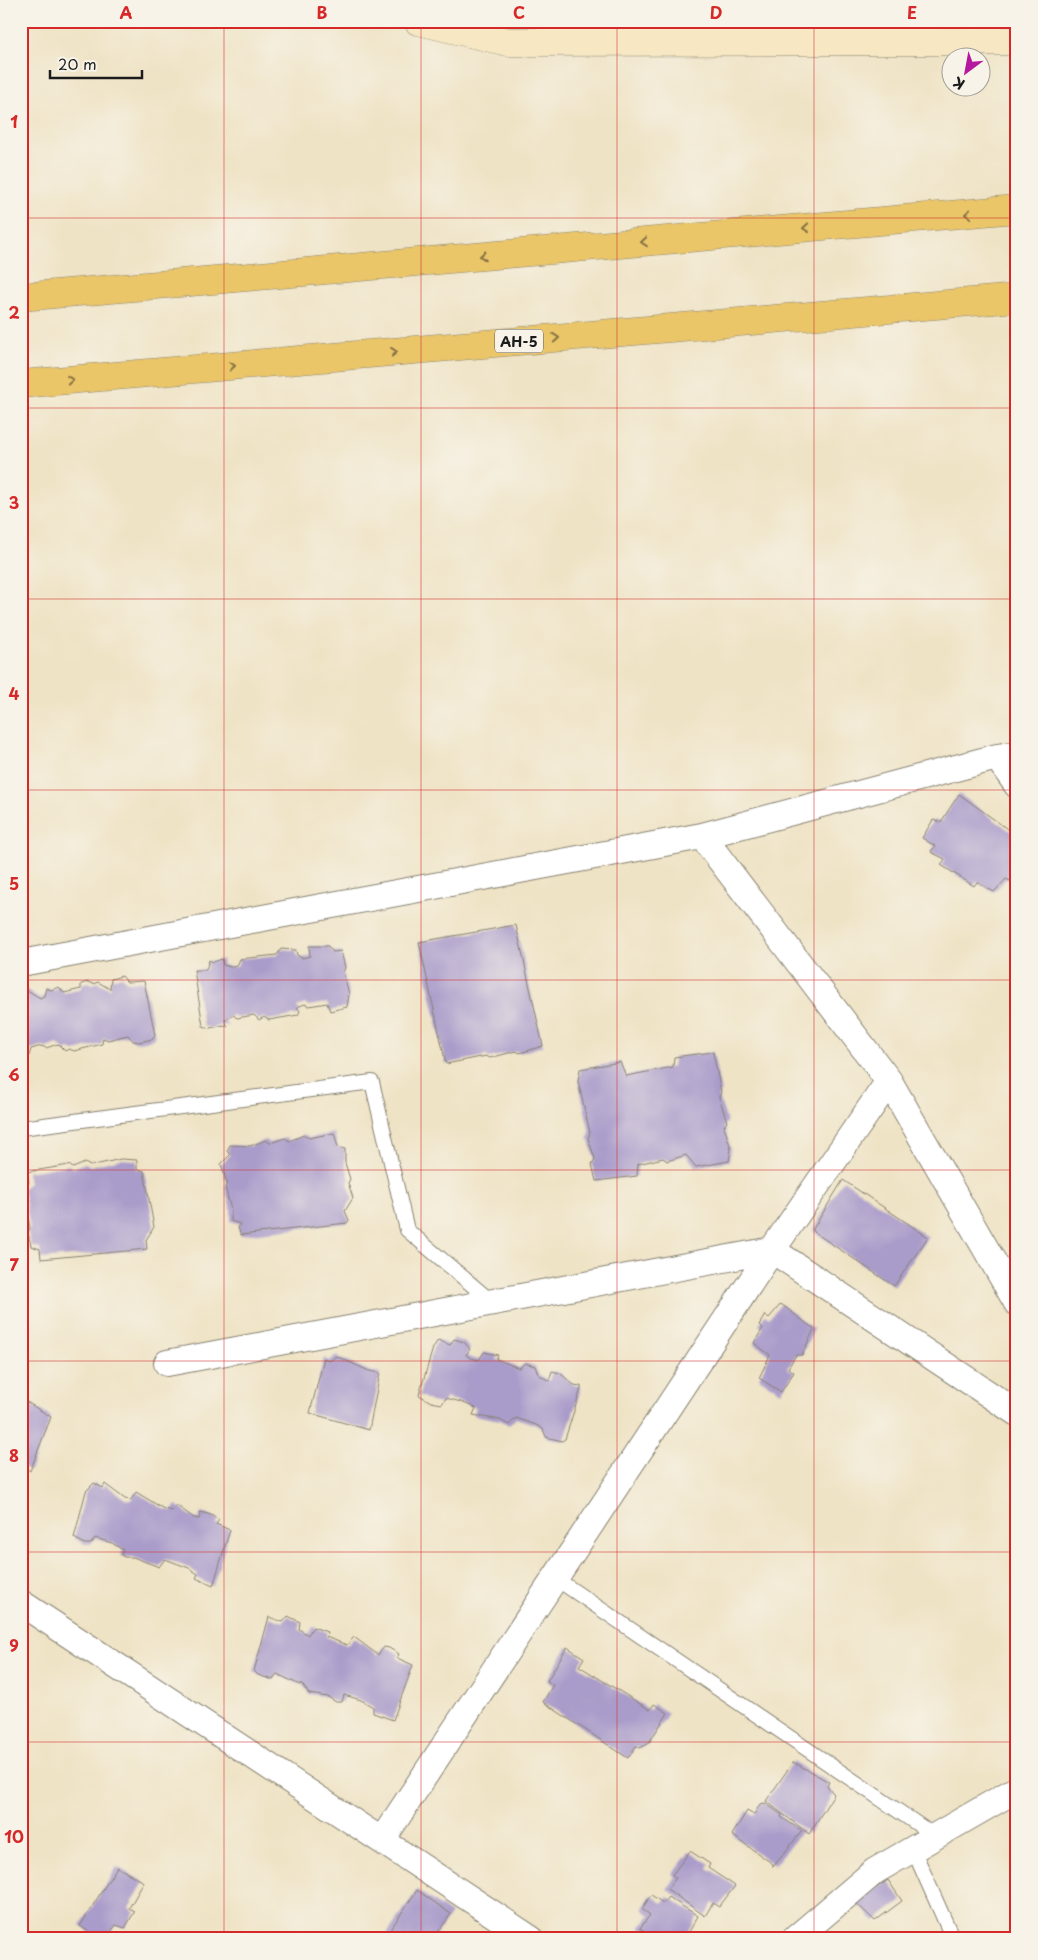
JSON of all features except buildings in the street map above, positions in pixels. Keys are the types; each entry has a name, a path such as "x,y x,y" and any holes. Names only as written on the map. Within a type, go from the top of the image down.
{"highway":[{"path":"21,297 1017,209"},
{"name":"AH-5","path":"21,384 1017,298"}],"street":[{"path":"418,21 508,42 1017,41"},
{"path":"21,963 702,836 1007,756 1017,785"},
{"path":"702,836 889,1081 1017,1303"},
{"path":"382,1840 772,1250 889,1081"},
{"path":"167,1363 772,1250 1017,1413"},
{"path":"21,1603 531,1939"},
{"path":"795,1939 875,1871 1017,1789"}],"lane":[{"path":"21,1128 372,1082 407,1230 492,1302"},
{"path":"555,1578 924,1843 953,1939"}]}
